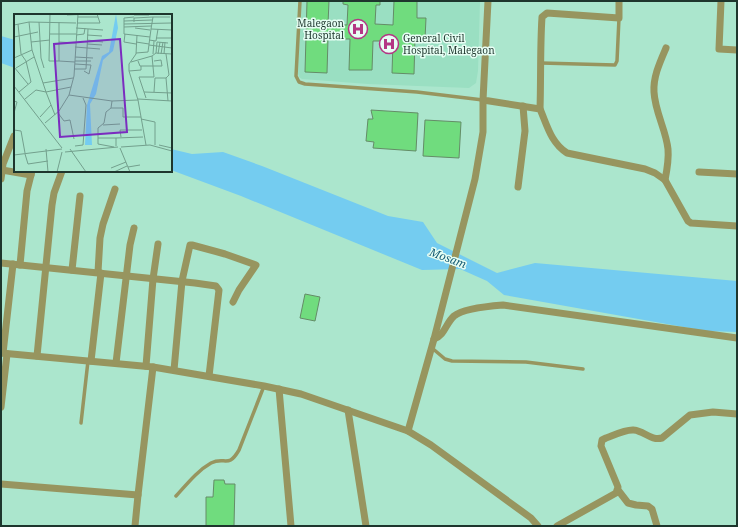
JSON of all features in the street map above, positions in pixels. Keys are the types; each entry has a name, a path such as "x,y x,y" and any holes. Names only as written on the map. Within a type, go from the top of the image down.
{"street":[{"path":"408,431 432,348 475,179 483,132 488,1"},
{"path":"619,1 619,18 547,13 542,17 540,109 554,142 567,153 644,169 655,173 664,180 688,221 691,223 737,226"},
{"path":"721,1 719,49 737,50"},
{"path":"664,180 668,159 668,148 654,91 655,76 666,48"},
{"path":"484,100 540,109"},
{"path":"518,186 525,131 523,106"},
{"path":"1,179 2,170 14,136"},
{"path":"2,170 14,171"},
{"path":"37,356 52,205 54,193 62,172"},
{"path":"700,172 737,174"},
{"path":"1,407 4,353 16,264 31,173"},
{"path":"89,361 100,273 100,238 103,224 115,189"},
{"path":"72,270 80,196"},
{"path":"116,363 130,245 134,228"},
{"path":"135,526 149,366 153,278 158,244"},
{"path":"174,370 182,281 191,244 255,264 256,266 239,290 233,302"},
{"path":"1,263 182,281 216,286 219,290 210,376"},
{"path":"434,338 441,336 447,324 454,316 461,312 503,304 737,338"},
{"path":"4,353 149,366 210,376 301,394 408,431 437,449 530,518 538,526"},
{"path":"279,389 291,526"},
{"path":"348,410 366,526"},
{"path":"657,526 652,510 648,506 628,503 618,490 618,486 601,446 602,440 630,430 634,430 658,439 662,438 690,415 712,412 737,414"},
{"path":"1,484 138,494"},
{"path":"557,526 616,493 618,490"}],"lane":[{"path":"300,1 296,76 299,82 305,84 417,92 484,100"},
{"path":"541,63 615,65 617,61 619,18"},
{"path":"432,348 445,359 452,361 526,362 583,369"},
{"path":"81,423 89,361"},
{"path":"176,496 194,476 210,464 229,461 234,458 239,450 264,386"}],"shaded area":[{"name":"General Civil Hospital, Malegaon","path":"301,1 480,1 478,71 476,83 469,88 368,84 302,79 298,74"}],"water":[{"path":"1,36 14,40 14,68 1,63"},
{"name":"Mosam","path":"172,149 192,154 223,152 388,216 423,222 437,243 497,273 535,263 737,281 737,332 706,331 504,295 487,281 460,269 422,270 241,196 172,170"}],"building":[{"path":"307,1 329,1 328,24 347,25 348,5 343,4 343,1 380,1 380,5 376,5 375,24 393,25 394,1 417,1 417,18 426,18 425,39 415,38 414,74 392,73 393,41 373,41 372,70 349,70 350,39 328,39 327,73 305,72"},
{"path":"371,110 418,113 416,151 373,148 374,142 366,141 368,119 373,119"},
{"path":"425,120 461,122 459,158 423,156"},
{"path":"305,294 320,297 315,321 300,318"},
{"path":"214,480 224,480 225,484 235,484 234,526 206,526 206,497 213,497"}],"place":[{"name":"Malegaon Hospital","path":"358,29"},
{"name":"General Civil Hospital, Malegaon","path":"389,44"}]}
